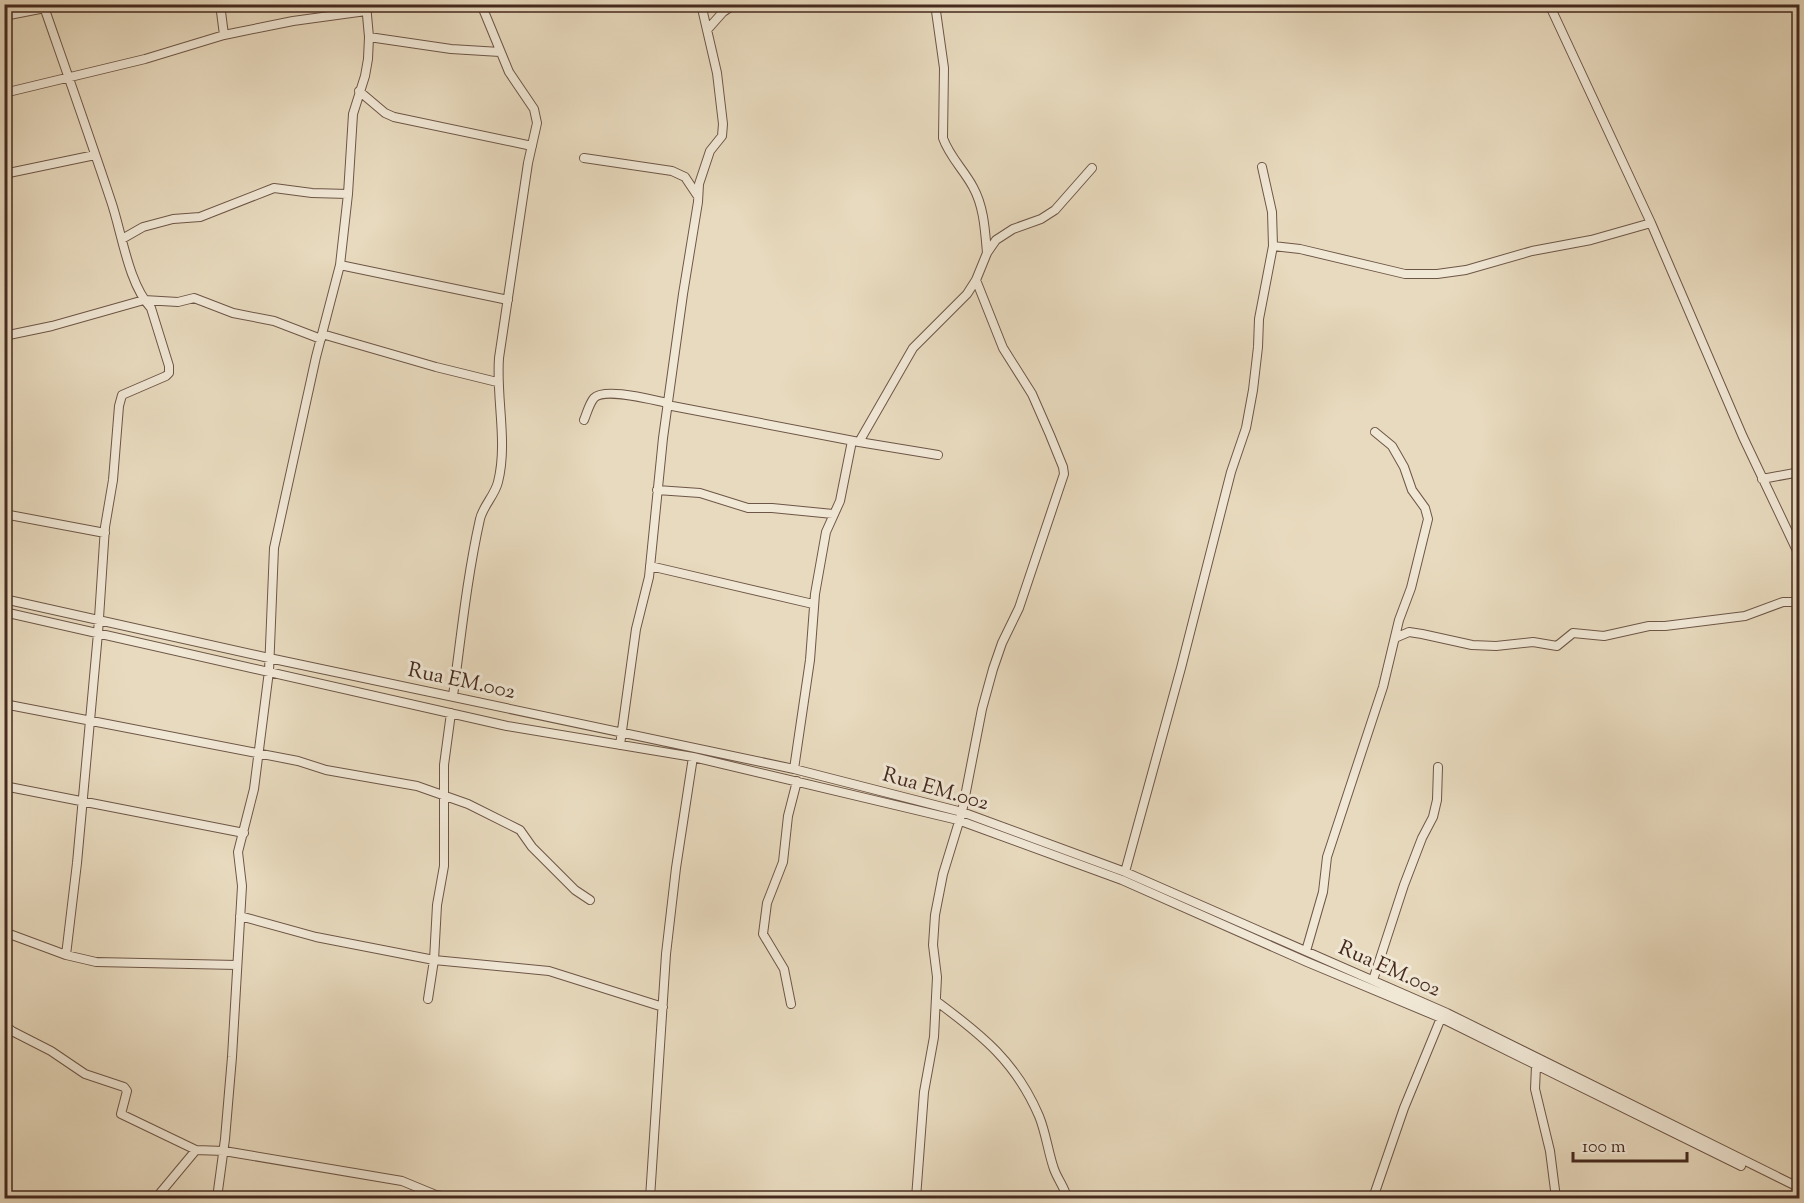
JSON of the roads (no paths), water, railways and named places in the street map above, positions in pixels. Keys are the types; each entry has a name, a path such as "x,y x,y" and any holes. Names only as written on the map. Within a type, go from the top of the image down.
{"street":[{"path":"4,16 55,4"},
{"path":"220,4 224,35"},
{"path":"453,696 481,516 498,484 501,417 497,382 504,321 537,123 534,109 509,72 481,4"},
{"path":"620,745 636,629 650,566 667,404 699,184 710,151 722,136 723,124 717,73 701,4"},
{"path":"707,30 718,16 735,4"},
{"path":"935,4 944,68 943,138 980,201 987,253"},
{"path":"1549,4 1651,223 1762,479 1800,557"},
{"path":"44,6 95,154 134,279 144,300 151,308 169,366 169,373 166,376 122,395 119,406 113,480 105,533 77,863 66,955"},
{"path":"4,93 145,59 224,35 366,8 369,37 366,68 353,114 348,194 340,265 274,548 269,671 254,789 238,852 242,886 224,1150 217,1198"},
{"path":"369,37 451,49 500,52"},
{"path":"359,91 394,117 532,146"},
{"path":"4,174 95,154"},
{"path":"584,158 672,171 685,177 698,196"},
{"path":"1125,872 1231,472 1246,428 1253,390 1259,319 1273,246 1272,212 1262,167"},
{"path":"794,769 810,660 813,604 826,532 840,501 856,442 913,348 967,294 996,240 1013,229 1041,219 1055,210 1092,168"},
{"path":"122,239 143,227 173,219 200,217 274,188 312,194 348,194"},
{"path":"1273,246 1300,249 1405,274 1437,274 1466,270 1532,251 1591,240 1651,223"},
{"path":"340,265 508,300"},
{"path":"916,1198 921,1122 934,1037 937,978 933,945 935,915 943,874 960,816 982,709 993,669 1002,643 1019,608 1064,474 1046,425 1027,386 1003,348 976,280"},
{"path":"4,336 52,326 144,300 166,302 194,298 233,313 274,321 322,337 497,382"},
{"path":"584,420 595,397 605,393 856,442 938,455"},
{"path":"1306,951 1323,892 1327,857 1383,687 1399,620 1411,588 1428,519 1425,508 1412,490 1404,467 1392,446 1375,432"},
{"path":"1762,479 1800,472"},
{"path":"657,490 700,493 748,508 833,514"},
{"path":"4,514 105,533"},
{"path":"650,566 813,604"},
{"name":"Rua EM.002","path":"4,598 98,621 794,769 960,816 1125,872 1373,980 1447,1013 1800,1188"},
{"path":"1395,638 1408,632 1472,645 1496,646 1533,642 1557,646 1573,633 1604,636 1649,626 1745,616 1783,602 1800,602"},
{"name":"Rua EM.002","path":"4,612 507,726 693,757 960,816 1122,880 1441,1018 1800,1194"},
{"path":"4,704 298,761 326,770 417,786 468,804 520,830 532,847 575,890 590,900"},
{"path":"428,999 434,960 437,905 444,866 444,765 451,713"},
{"path":"651,1198 666,954 693,757"},
{"path":"1373,980 1404,885 1422,838 1433,817 1437,800 1438,767"},
{"path":"791,1004 784,969 763,934 767,903 783,862 788,816 793,789 797,781"},
{"path":"4,786 244,833"},
{"path":"240,916 316,937 434,960 549,971 663,1007"},
{"path":"4,932 66,955 96,962 237,965"},
{"path":"936,1001 992,1045 1015,1074 1046,1134 1054,1169 1067,1198"},
{"path":"1373,1198 1404,1108 1441,1018"},
{"path":"4,1040 8,1029 51,1051 86,1074 124,1087 127,1091 121,1114 196,1150 224,1150 402,1181 436,1195 454,1198"},
{"path":"1536,1066 1535,1089 1550,1151 1556,1198"},
{"path":"156,1198 196,1150"},
{"path":"4,1190 13,1198"}]}
